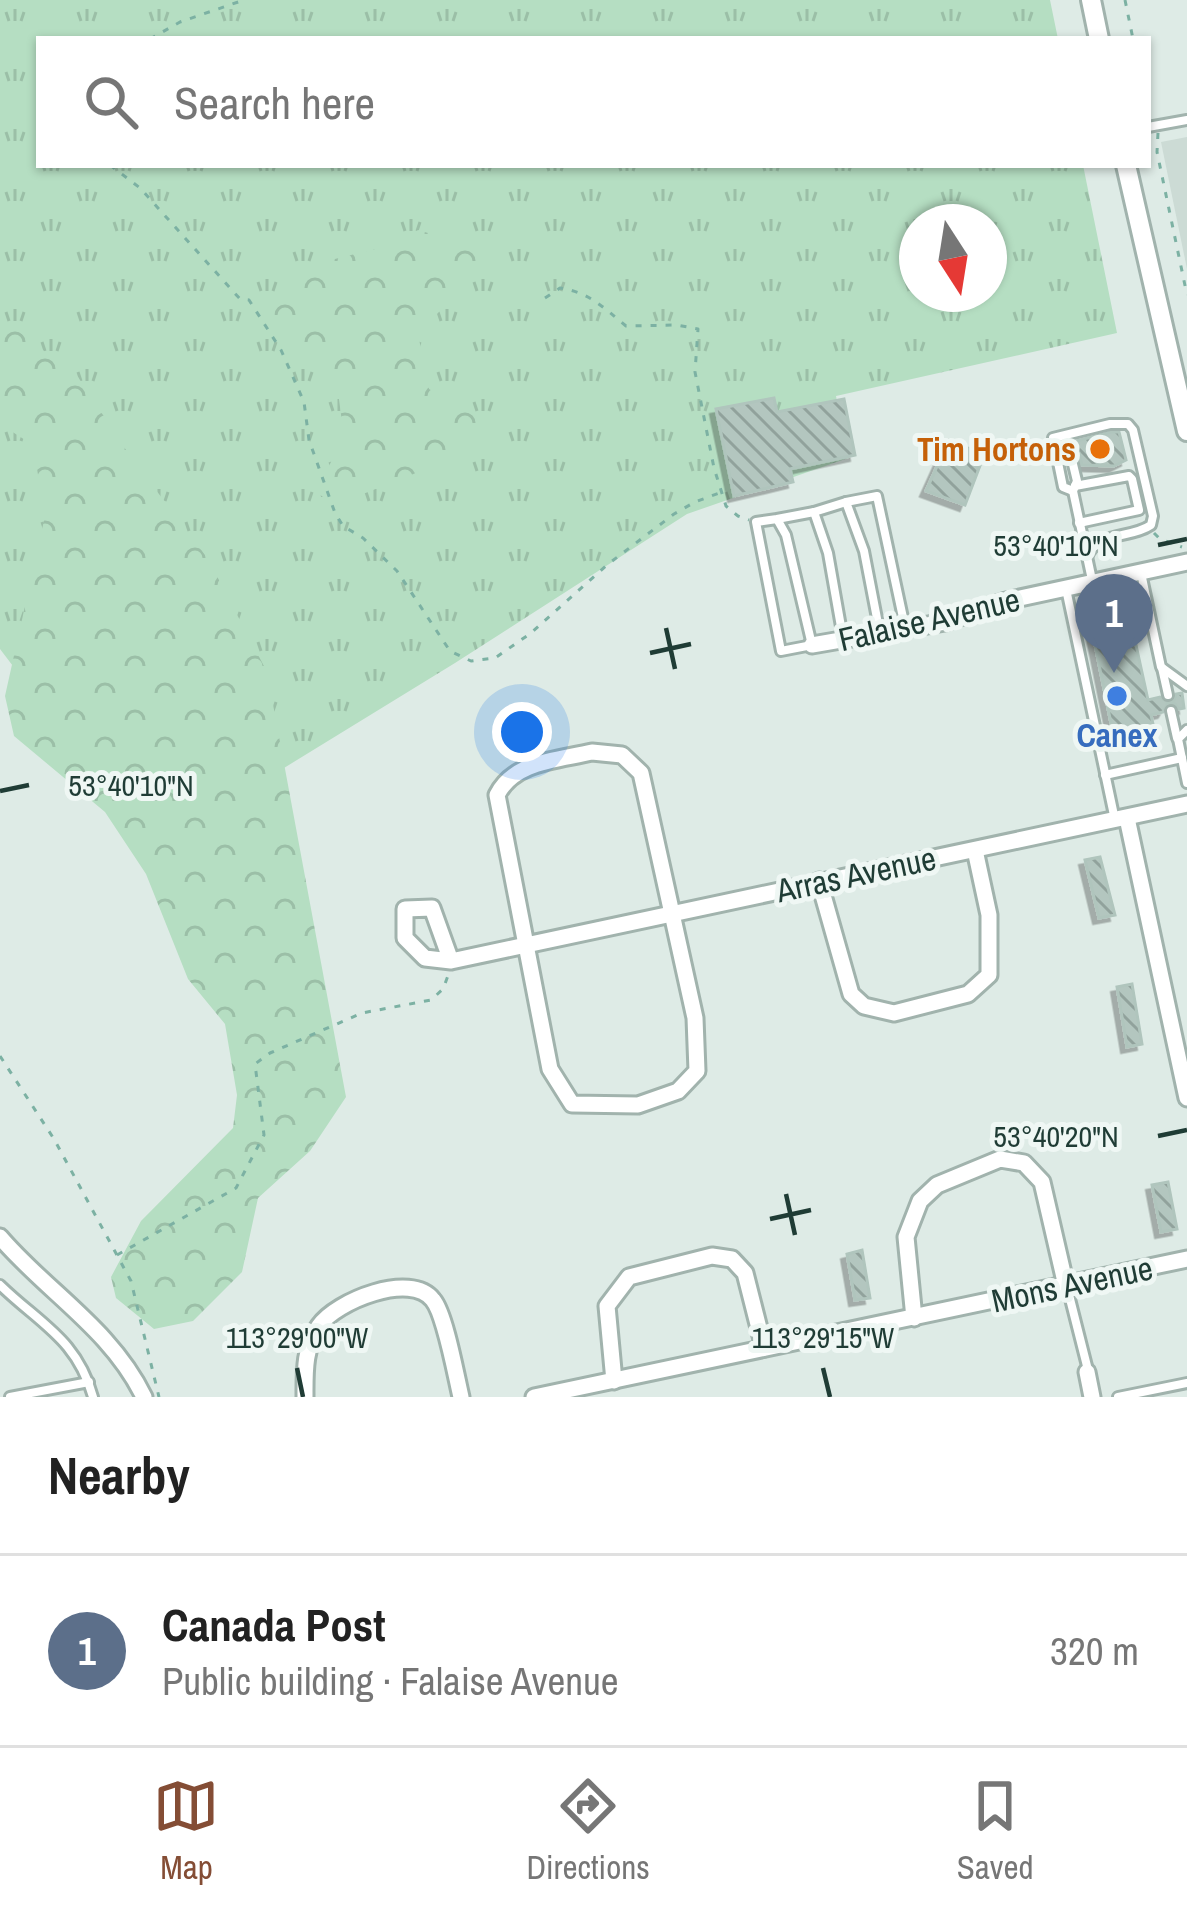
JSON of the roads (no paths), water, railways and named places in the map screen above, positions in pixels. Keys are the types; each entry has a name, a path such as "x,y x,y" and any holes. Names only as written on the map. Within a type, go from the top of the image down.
{"street":[{"path":"1091,0 1098,36"},
{"path":"1127,168 1187,431"},
{"name":"Falaise Avenue","path":"812,645 945,622 1066,587 1186,562"},
{"path":"592,752 622,755 641,773 695,1018 697,1071 679,1091 638,1106 572,1105 550,1070 525,947 497,795 505,780 528,766 592,752"},
{"name":"Arras Avenue","path":"451,961 1187,804"},
{"path":"1121,819 1187,1098"},
{"path":"819,881 851,994 864,1006 894,1012 968,994 989,975 989,916 975,850"},
{"path":"914,1318 906,1237 920,1201 937,1185 1000,1160 1024,1163 1042,1182 1066,1286"},
{"path":"0,1237 92,1323 126,1364 144,1397"},
{"path":"614,1381 607,1306 628,1277 712,1256 732,1259 745,1273 764,1348"},
{"name":"Mons Avenue","path":"534,1397 1187,1259"},
{"path":"305,1397 305,1356 320,1323 346,1304 401,1286 421,1288 436,1302 461,1397"},
{"path":"1087,1369 1092,1397"}],"lane":[{"path":"1151,127 1187,120"},
{"path":"1079,523 1139,510 1132,479 1064,487 1053,438 1128,424 1154,517 1140,532 1096,542 1087,557"},
{"path":"1071,456 1092,582"},
{"path":"777,519 786,536 812,645 781,651 757,522 877,496 905,629"},
{"path":"846,502 864,551 880,634"},
{"path":"814,512 828,553 843,640"},
{"path":"890,556 902,554"},
{"path":"1141,571 1164,693"},
{"path":"1066,587 1105,775 1121,819"},
{"path":"1161,667 1187,686"},
{"path":"1166,711 1178,739 1187,783"},
{"path":"1178,739 1187,730"},
{"path":"1105,775 1182,758"},
{"path":"0,1285 57,1334 80,1361 93,1397"},
{"path":"1066,1286 1087,1369"},
{"path":"10,1397 88,1382"},
{"path":"1118,1397 1187,1383"}],"place":[{"name":"Tim Hortons","path":"1100,449"},
{"name":"Canada Post","path":"1114,673"},
{"name":"Canex","path":"1117,696"}]}
